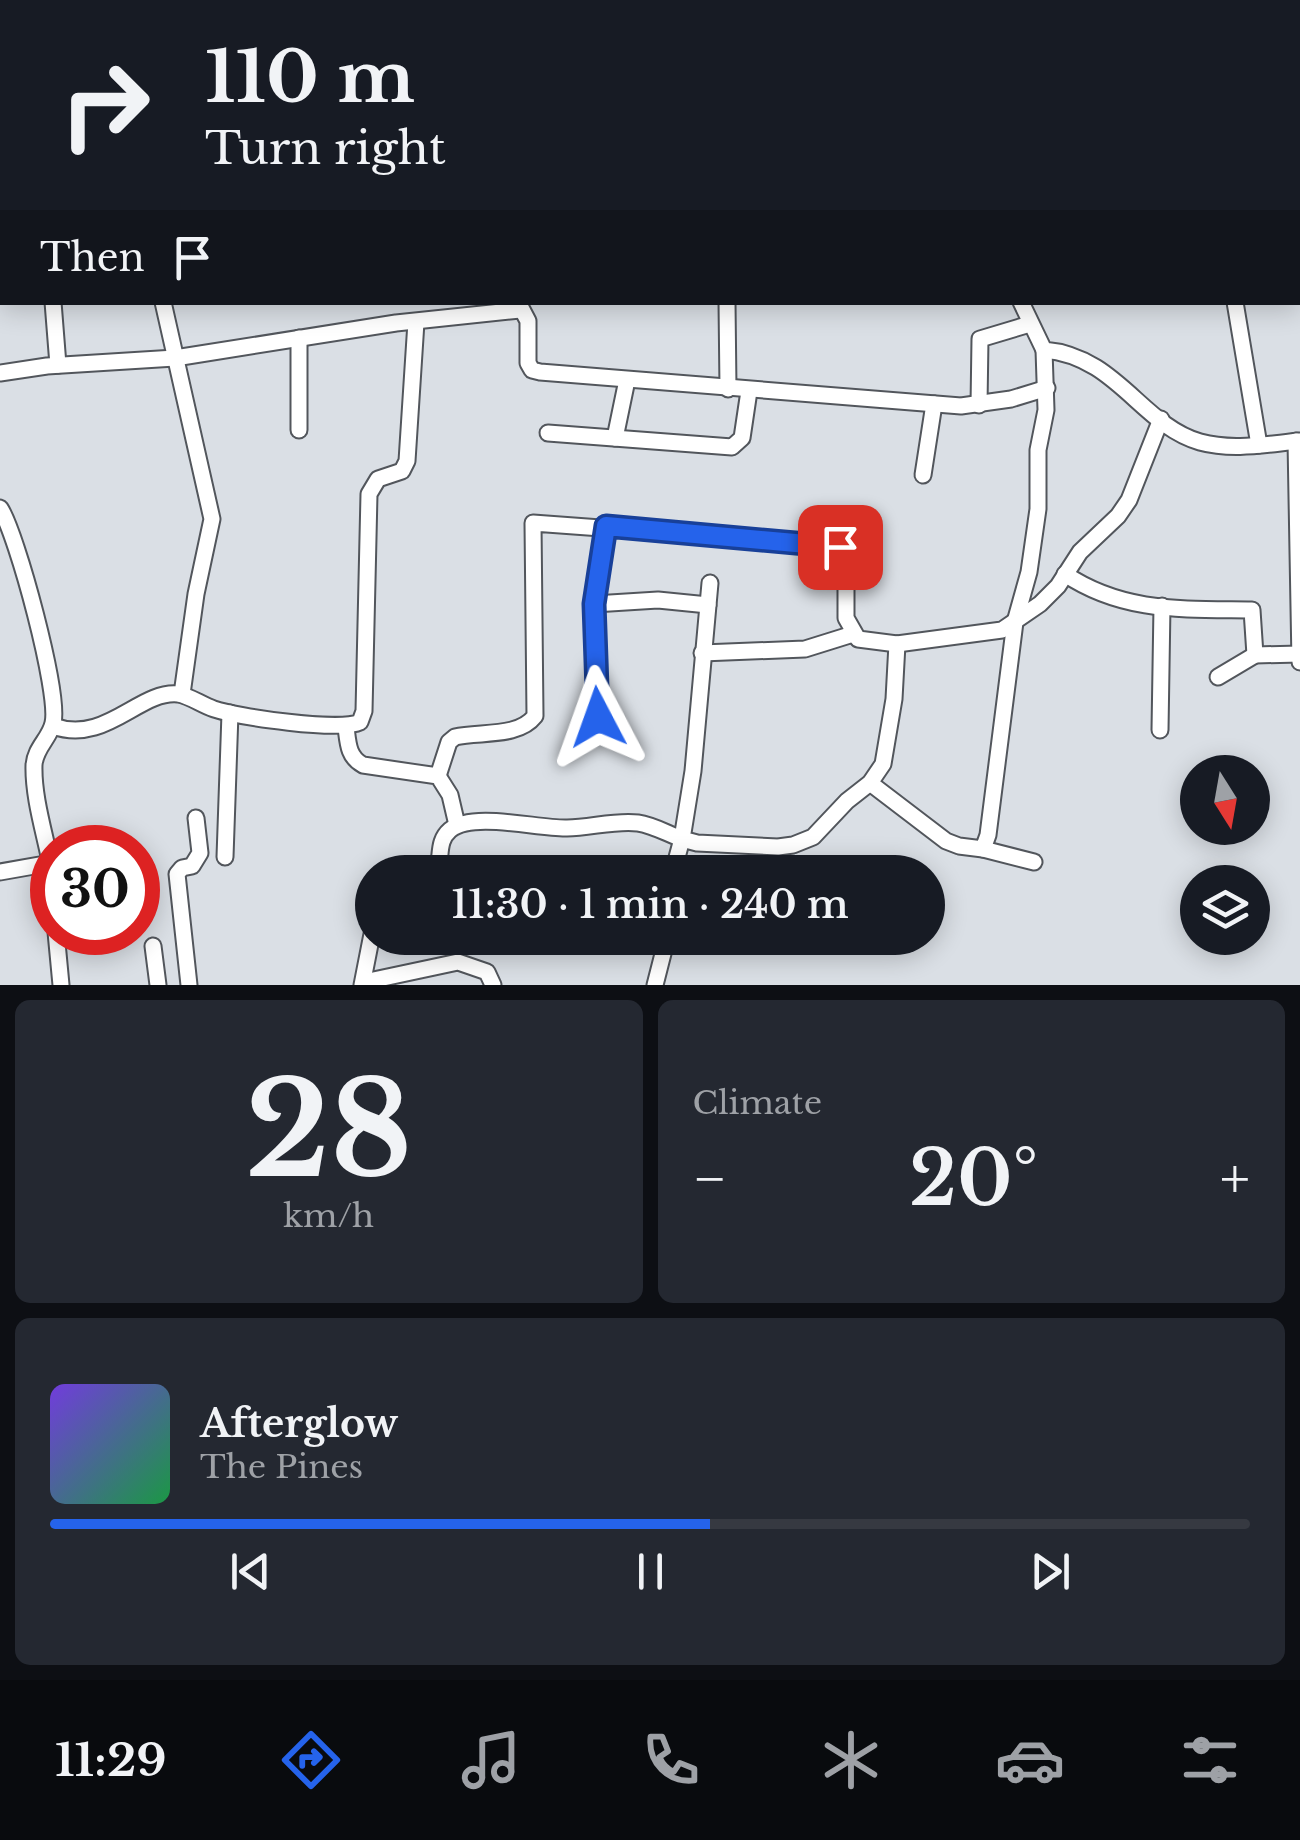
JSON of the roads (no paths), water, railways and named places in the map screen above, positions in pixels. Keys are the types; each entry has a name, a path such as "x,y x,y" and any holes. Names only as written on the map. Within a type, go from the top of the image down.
{"street":[{"path":"53,305 58,365"},
{"path":"164,305 212,519 196,594 182,694"},
{"path":"727,305 728,389"},
{"path":"983,849 1015,622 1029,572 1038,509 1038,450 1046,410 1044,350 1022,305"},
{"path":"1235,305 1258,445"},
{"path":"0,373 174,358 519,306 529,329 528,363 532,370 934,404 979,405 1047,388"},
{"path":"53,726 69,729 106,725 154,699 182,694 230,713 346,726 360,722 364,712 368,494 378,479 402,471 407,462 416,322"},
{"path":"979,405 980,339 1030,324"},
{"path":"299,338 299,430"},
{"path":"1044,350 1098,368 1177,432 1198,442 1224,447 1298,441 1300,663"},
{"path":"614,438 627,380"},
{"path":"548,433 736,446 742,438 750,391"},
{"path":"923,475 934,404"},
{"path":"438,776 449,742 455,737 516,730 527,726 534,716 533,523 840,547 846,552 846,618 853,634 868,642 897,644 1002,630 1040,604 1058,586 1080,552 1118,516 1161,419"},
{"path":"0,508 10,525 50,687 53,726 34,767 44,825"},
{"path":"598,717 594,604 606,526"},
{"path":"1065,574 1112,599 1162,606 1252,610 1255,655"},
{"path":"678,855 693,771 710,583"},
{"path":"594,604 658,600 708,605"},
{"path":"1160,730 1162,606"},
{"path":"702,653 805,649 853,634"},
{"path":"439,855 446,832 457,825 498,822 565,828 636,823 682,839 718,845 793,846 812,837 870,783 884,764 897,644"},
{"path":"1218,677 1255,655 1300,654"},
{"path":"225,856 230,713"},
{"path":"346,726 348,748 363,766 438,776"},
{"path":"438,776 450,795 457,825"},
{"path":"870,783 946,841 1034,862"},
{"path":"189,985 176,874 192,866 200,853 196,818"},
{"path":"0,872 30,869"},
{"path":"58,955 60,985"},
{"path":"154,955 158,985"},
{"path":"368,955 363,984 458,962 487,972 493,985"},
{"path":"654,985 662,955"}]}
